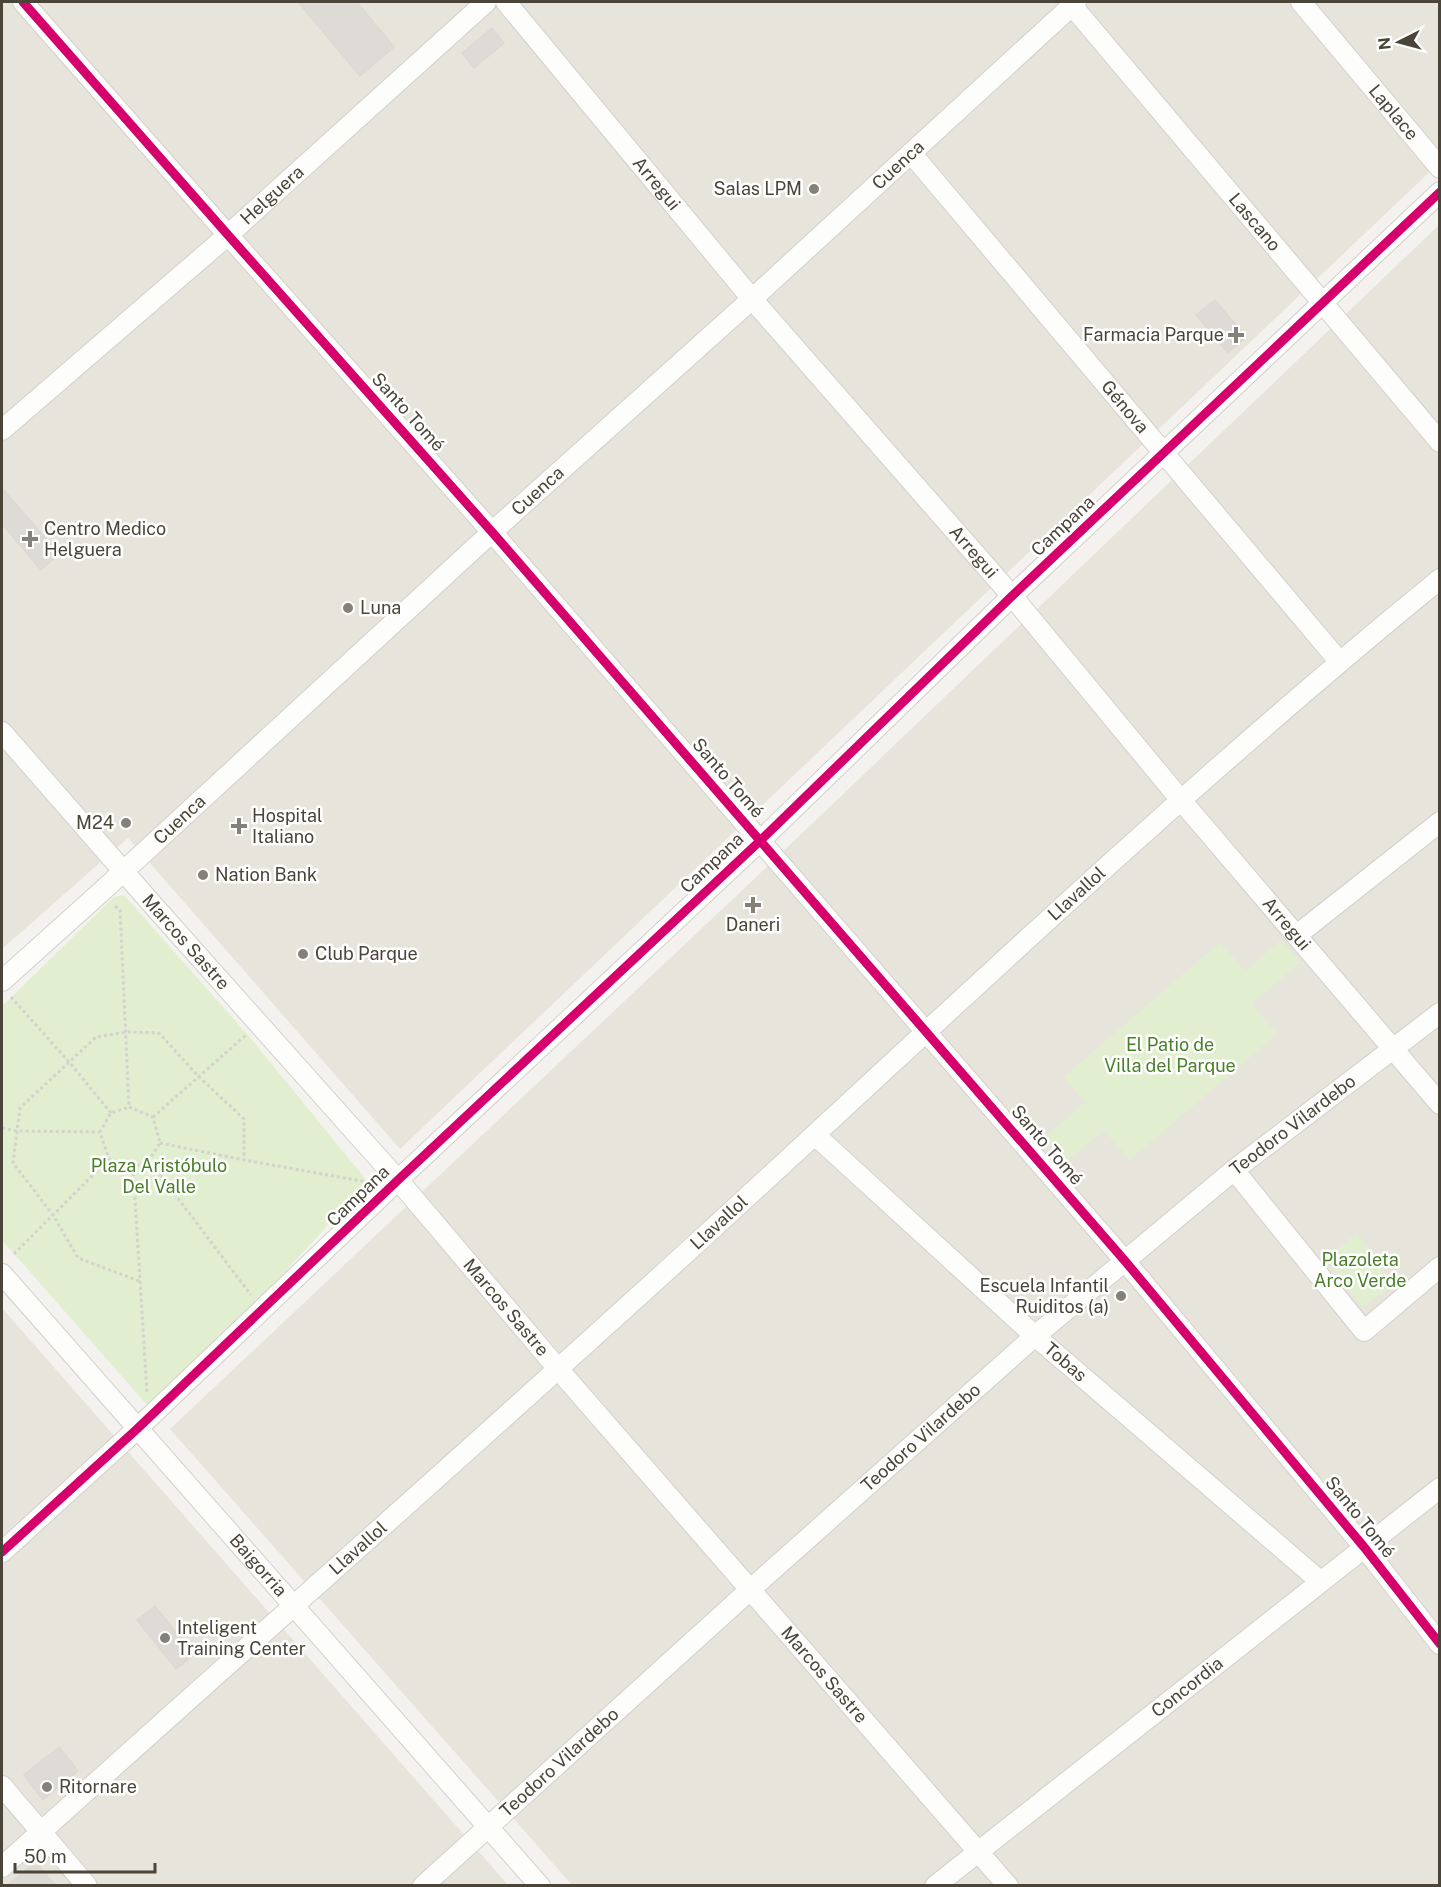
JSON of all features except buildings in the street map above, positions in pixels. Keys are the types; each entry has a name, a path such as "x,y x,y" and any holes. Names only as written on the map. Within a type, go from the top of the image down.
{"street":[{"name":"Santo Tomé","path":"23,2 492,532 1125,1260 1364,1547 1440,1644"},
{"name":"Helguera","path":"2,430 228,235 486,2"},
{"name":"Arregui","path":"506,2 752,299 1012,596 1180,799 1440,1104"},
{"name":"Laplace","path":"1300,2 1440,168"},
{"name":"Cuenca","path":"6,989 123,871 492,532 752,299 1072,3"},
{"name":"Lascano","path":"1072,3 1321,304 1440,442"},
{"name":"Génova","path":"911,153 1339,661"},
{"name":"Campana","path":"2,1552 137,1429 398,1180 761,840 1012,596 1440,192"},
{"name":"Llavallol","path":"2,1867 559,1370 926,1030 1180,799 1339,661 1440,579"},
{"name":"Marcos Sastre","path":"2,732 398,1180 559,1370 1008,1886"},
{"path":"1297,935 1440,822"},
{"name":"Teodoro Vilardebo","path":"423,1886 1035,1336 1234,1170 1440,1012"},
{"name":"Tobas","path":"815,1135 1035,1336 1320,1581"},
{"path":"1234,1170 1364,1331 1440,1267"},
{"name":"Baigorria","path":"2,1274 540,1886"},
{"name":"Concordia","path":"935,1886 1440,1488"},
{"path":"2,1786 87,1886"}],"path":[{"path":"101,892 120,910 129,1107"},
{"path":"6,989 111,1113"},
{"path":"139,1281 78,1258 53,1215 14,1163 20,1108 96,1036 127,1032 159,1033 199,1077 244,1119 244,1160"},
{"path":"153,1117 248,1034"},
{"path":"109,1159 100,1132 111,1113 129,1107 153,1117"},
{"path":"109,1159 133,1167 149,1160 160,1143 153,1117"},
{"path":"2,1128 17,1131 100,1132"},
{"path":"160,1143 368,1182 381,1197"},
{"path":"15,1254 109,1159"},
{"path":"149,1160 256,1302"},
{"path":"133,1167 147,1395"}],"shaded area":[{"path":"2,2 1439,2 1439,163 400,1149 128,838 2,949"},
{"path":"1439,225 1439,1885 572,1885 170,1429 751,882"},
{"path":"2,1308 508,1885 2,1885"}],"green space":[{"name":"Plaza Aristóbulo Del Valle","path":"124,895 247,1034 368,1182 257,1302 148,1406 2,1240 2,1006 114,897"},
{"name":"El Patio de Villa del Parque","path":"1281,940 1300,962 1252,1004 1277,1034 1130,1160 1104,1130 1066,1162 1045,1137 1085,1102 1064,1077 1220,942 1245,971"},
{"name":"Plazoleta Arco Verde","path":"1357,1233 1395,1283 1363,1308 1325,1258"}],"cycle path":[{"path":"23,2 492,532 1125,1261 1364,1547 1440,1644"},
{"path":"2,1552 137,1429 398,1180 761,840 1012,596 1440,192"}],"place":[{"name":"Salas LPM","path":"814,189"},
{"name":"Farmacia Parque","path":"1236,335"},
{"name":"Centro Medico Helguera","path":"30,539"},
{"name":"Luna","path":"348,608"},
{"name":"M24","path":"126,823"},
{"name":"Hospital Italiano","path":"239,826"},
{"name":"Nation Bank","path":"203,875"},
{"name":"Daneri","path":"753,905"},
{"name":"Club Parque","path":"303,954"},
{"name":"Escuela Infantil Ruiditos (a)","path":"1121,1296"},
{"name":"Inteligent Training Center","path":"165,1638"},
{"name":"Ritornare","path":"47,1787"}]}
